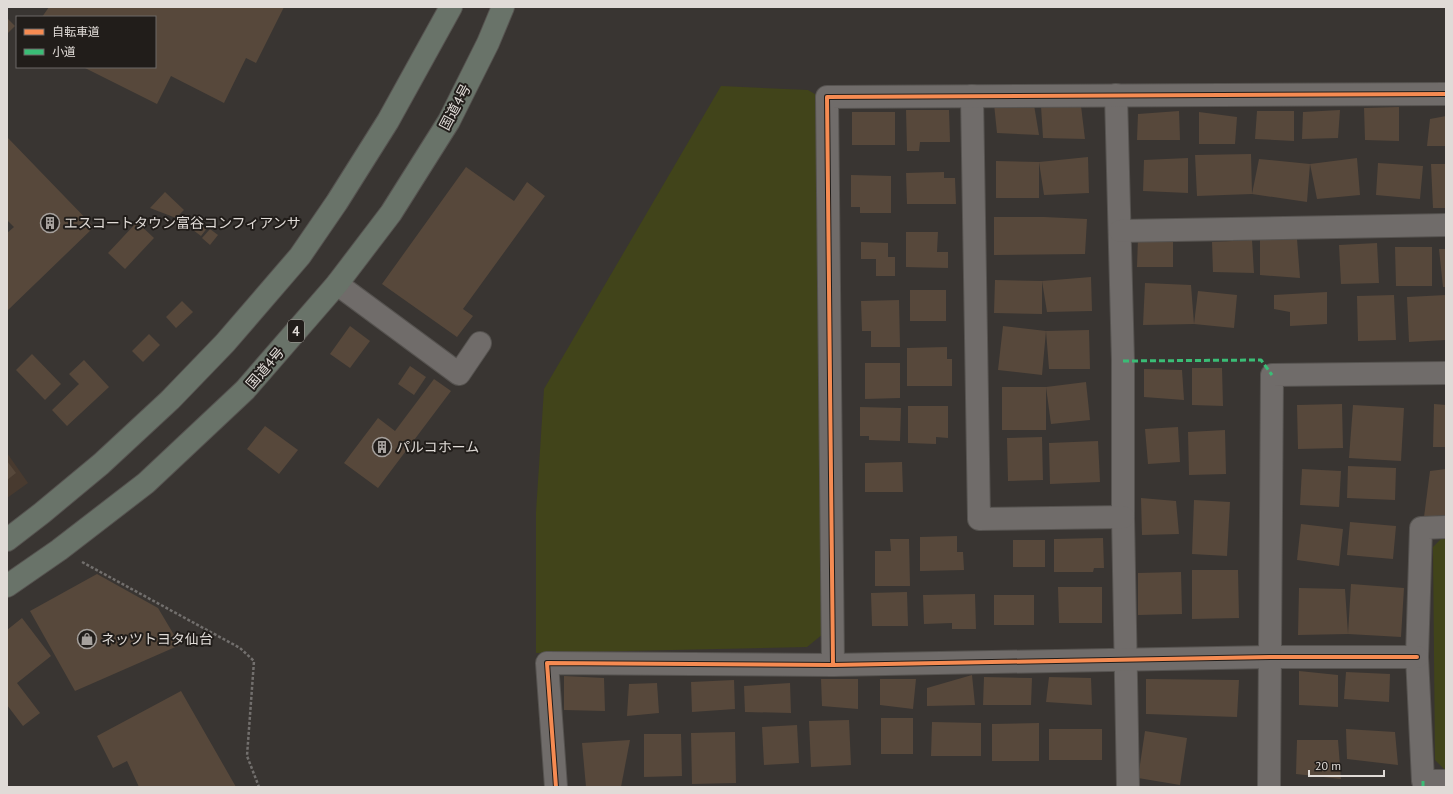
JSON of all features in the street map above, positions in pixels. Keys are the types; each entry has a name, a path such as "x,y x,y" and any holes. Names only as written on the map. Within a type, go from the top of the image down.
{"highway":[{"path":"7,540 101,464 170,400 225,344 300,256 337,202 388,121 451,7"},
{"name":"国道4号","path":"7,586 59,550 146,483 245,390 337,284 391,213 449,121 488,43 503,7"}],"street":[{"path":"833,665 827,97 1446,94"},
{"path":"1116,95 1123,361 1123,517 1128,787"},
{"path":"972,96 979,519 1123,517"},
{"path":"1120,231 1446,225"},
{"path":"337,284 459,374 480,344"},
{"path":"1269,787 1272,375 1446,373"},
{"path":"1446,527 1421,528 1417,657 1423,781 1446,781"},
{"path":"556,787 547,663 833,665 1126,661 1270,657 1417,657"}],"path":[{"path":"59,550 240,648 254,661 247,756 259,787"}],"shaded area":[{"path":"7,453 28,483 7,498"}],"green space":[{"path":"721,86 808,90 818,96 823,634 807,647 536,653 536,512 544,389"},
{"path":"1446,534 1446,771 1435,760 1433,547"}],"building":[{"path":"49,7 284,7 256,63 246,58 224,103 171,76 157,104 85,68 156,68 156,16 43,16"},
{"path":"7,18 15,26 7,34"},
{"path":"994,104 1034,105 1039,135 997,133"},
{"path":"1041,106 1081,106 1085,139 1043,138"},
{"path":"1399,107 1399,141 1365,140 1364,108"},
{"path":"906,110 949,110 950,142 920,142 919,151 907,151"},
{"path":"1340,110 1338,138 1302,139 1303,112"},
{"path":"1179,111 1180,140 1137,140 1138,114"},
{"path":"1257,111 1294,111 1294,141 1255,139"},
{"path":"852,112 895,112 895,145 852,145"},
{"path":"1199,112 1237,117 1235,144 1199,144"},
{"path":"1446,116 1446,146 1427,146 1430,119"},
{"name":"エスコートタウン富谷コンフィアンサ","path":"7,137 94,227 7,311 7,233 14,227 7,220"},
{"path":"1251,154 1252,194 1197,196 1195,155"},
{"path":"1088,157 1089,193 1044,195 1039,162"},
{"path":"1188,158 1188,193 1143,191 1144,160"},
{"path":"1357,158 1360,195 1317,199 1310,164"},
{"path":"1259,159 1310,164 1307,202 1252,194"},
{"path":"996,161 1039,162 1039,198 996,198"},
{"path":"1378,163 1423,166 1420,199 1376,195"},
{"path":"1431,164 1446,164 1446,208 1433,208"},
{"path":"466,167 514,201 527,182 545,196 463,309 473,316 457,337 382,284"},
{"path":"944,172 944,178 955,178 956,204 907,204 906,173"},
{"path":"851,175 891,176 891,213 860,213 860,207 851,207"},
{"path":"165,192 184,210 176,218 150,208"},
{"path":"994,217 1087,219 1085,254 994,255"},
{"path":"200,220 208,227 201,236 193,230"},
{"path":"137,222 154,238 125,269 108,253"},
{"path":"210,229 218,235 210,245 202,238"},
{"path":"906,232 938,232 937,252 948,252 948,268 906,267"},
{"path":"1138,238 1173,239 1173,267 1137,267"},
{"path":"1297,239 1300,278 1260,275 1260,240"},
{"path":"1252,240 1254,273 1213,272 1212,242"},
{"path":"861,242 888,243 888,257 895,257 895,276 876,276 876,259 861,259"},
{"path":"1377,243 1379,283 1341,284 1339,245"},
{"path":"1395,247 1432,247 1432,286 1396,286"},
{"path":"1439,249 1446,249 1446,287 1443,287"},
{"path":"1091,277 1092,311 1047,312 1042,281"},
{"path":"995,280 1042,281 1042,314 994,313"},
{"path":"1145,283 1191,285 1194,324 1143,325"},
{"path":"910,290 946,290 946,321 910,321"},
{"path":"1198,291 1237,295 1234,328 1194,324"},
{"path":"1327,292 1327,324 1290,326 1290,312 1274,309 1274,295"},
{"path":"1394,295 1396,340 1358,341 1357,296"},
{"path":"1446,295 1446,340 1409,342 1407,297"},
{"path":"899,300 900,347 871,347 871,331 862,331 861,301"},
{"path":"182,301 193,312 176,328 166,317"},
{"path":"350,326 370,341 350,368 330,354"},
{"path":"1003,326 1046,331 1042,375 998,370"},
{"path":"1089,330 1090,369 1049,369 1046,331"},
{"path":"149,334 160,345 143,362 132,351"},
{"path":"947,347 947,359 952,359 952,386 907,386 907,348"},
{"path":"32,354 61,384 45,400 16,370"},
{"path":"84,360 109,387 67,426 52,410 79,384 69,374"},
{"path":"865,363 900,363 900,398 865,399"},
{"path":"410,366 426,377 414,395 398,384"},
{"path":"1192,368 1222,368 1223,406 1192,405"},
{"path":"1144,369 1182,370 1184,400 1144,397"},
{"name":"パルコホーム","path":"434,379 451,391 378,488 344,463 378,418 395,431"},
{"path":"1086,382 1090,420 1051,424 1046,387"},
{"path":"1002,387 1046,387 1046,430 1002,430"},
{"path":"1342,404 1343,448 1298,449 1297,405"},
{"path":"1434,404 1446,405 1446,447 1433,447"},
{"path":"1353,405 1404,408 1401,461 1349,458"},
{"path":"908,406 948,406 948,438 936,437 936,444 908,443"},
{"path":"860,407 901,408 900,441 869,440 869,436 860,436"},
{"path":"265,426 298,450 279,474 247,449"},
{"path":"1178,427 1180,462 1148,464 1145,429"},
{"path":"1225,430 1226,474 1189,475 1188,432"},
{"path":"1042,437 1043,480 1008,481 1007,438"},
{"path":"1098,441 1100,482 1050,484 1049,443"},
{"path":"7,461 16,473 7,480"},
{"path":"902,462 903,492 865,492 865,463"},
{"path":"1348,466 1396,468 1395,500 1347,498"},
{"path":"1302,469 1341,471 1339,507 1300,505"},
{"path":"1446,469 1446,515 1424,517 1430,471"},
{"path":"1141,498 1176,501 1179,534 1142,535"},
{"path":"1194,500 1230,502 1227,556 1192,554"},
{"path":"1350,522 1396,526 1393,559 1347,555"},
{"path":"1301,524 1343,529 1339,566 1297,560"},
{"path":"957,536 957,552 963,552 964,570 920,571 920,537"},
{"path":"1103,538 1104,568 1094,568 1093,572 1054,572 1054,539"},
{"path":"890,539 909,539 910,586 875,586 875,551 891,551"},
{"path":"1013,540 1045,540 1045,567 1013,567"},
{"path":"1192,570 1238,570 1239,618 1192,619"},
{"path":"1181,572 1182,614 1138,615 1138,573"},
{"path":"97,574 158,608 180,645 75,691 30,611"},
{"path":"1351,584 1404,588 1401,637 1348,634"},
{"path":"1058,587 1102,587 1102,623 1059,623"},
{"path":"1299,588 1345,589 1348,634 1298,635"},
{"path":"907,592 908,626 872,626 871,593"},
{"path":"975,594 976,629 952,629 952,623 924,624 923,595"},
{"path":"994,595 1034,595 1034,625 994,625"},
{"path":"22,618 51,656 17,683 40,713 23,726 7,705 7,630"},
{"path":"1299,671 1338,675 1338,707 1299,705"},
{"path":"1346,672 1390,674 1389,702 1344,699"},
{"path":"972,675 975,705 927,706 927,688"},
{"path":"564,676 604,678 605,711 564,710"},
{"path":"984,677 1032,678 1031,705 983,705"},
{"path":"1049,677 1091,678 1092,705 1046,702"},
{"path":"821,679 858,679 858,709 822,706"},
{"path":"880,679 916,679 913,709 880,705"},
{"path":"1146,679 1239,680 1237,717 1146,714"},
{"path":"734,680 735,709 692,712 691,682"},
{"path":"657,683 659,713 627,716 629,684"},
{"path":"790,683 791,713 745,712 744,686"},
{"path":"181,691 236,787 139,787 127,761 113,768 97,736"},
{"path":"881,718 913,718 913,754 881,754"},
{"path":"849,720 851,765 811,767 809,721"},
{"path":"932,722 981,723 981,756 931,756"},
{"path":"1039,723 1039,761 992,761 992,724"},
{"path":"797,725 799,763 764,765 762,727"},
{"path":"1049,729 1102,729 1102,760 1049,760"},
{"path":"1346,729 1395,732 1398,765 1347,759"},
{"path":"1145,731 1187,738 1180,785 1138,778"},
{"path":"735,732 736,783 692,784 691,733"},
{"path":"644,734 681,734 682,776 644,777"},
{"path":"630,740 621,787 586,787 582,743"},
{"path":"1297,740 1338,740 1341,779 1296,774"}],"marked path":[{"path":"1123,361 1261,360 1272,375"},
{"path":"1423,781 1423,787"}],"cycle path":[{"path":"833,665 827,97 1446,94"},
{"path":"556,787 547,663 833,665 1270,657 1417,657"}],"place":[{"name":"エスコートタウン富谷コンフィアンサ","path":"50,223"},
{"name":"パルコホーム","path":"382,447"},
{"name":"ネッツトヨタ仙台","path":"87,639"}]}
